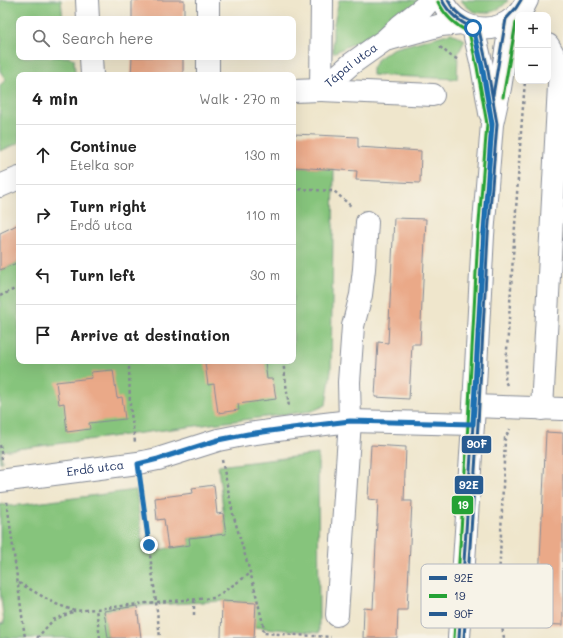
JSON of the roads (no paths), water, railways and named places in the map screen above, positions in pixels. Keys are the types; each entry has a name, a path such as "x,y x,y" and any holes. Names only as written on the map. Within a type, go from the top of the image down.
{"street":[{"path":"87,0 88,16"},
{"path":"208,0 208,16"},
{"path":"322,0 321,90 433,95"},
{"name":"Tápai utca","path":"296,91 321,90 351,64 385,40 423,8 430,0"},
{"path":"442,0 452,16 468,25 482,66 492,124"},
{"path":"464,564 483,243 492,124 500,88 522,11"},
{"name":"Tápai utca","path":"385,40 441,25 468,25 487,29 500,26 522,11"},
{"path":"550,48 560,66 553,409"},
{"path":"91,60 92,72"},
{"path":"0,186 16,179"},
{"path":"337,615 350,421 349,382 353,326 361,295 367,222"},
{"name":"Erdő utca","path":"2,480 138,464 218,440 292,428 350,421 474,415 512,407 553,409"},
{"path":"459,638 460,628"}]}
